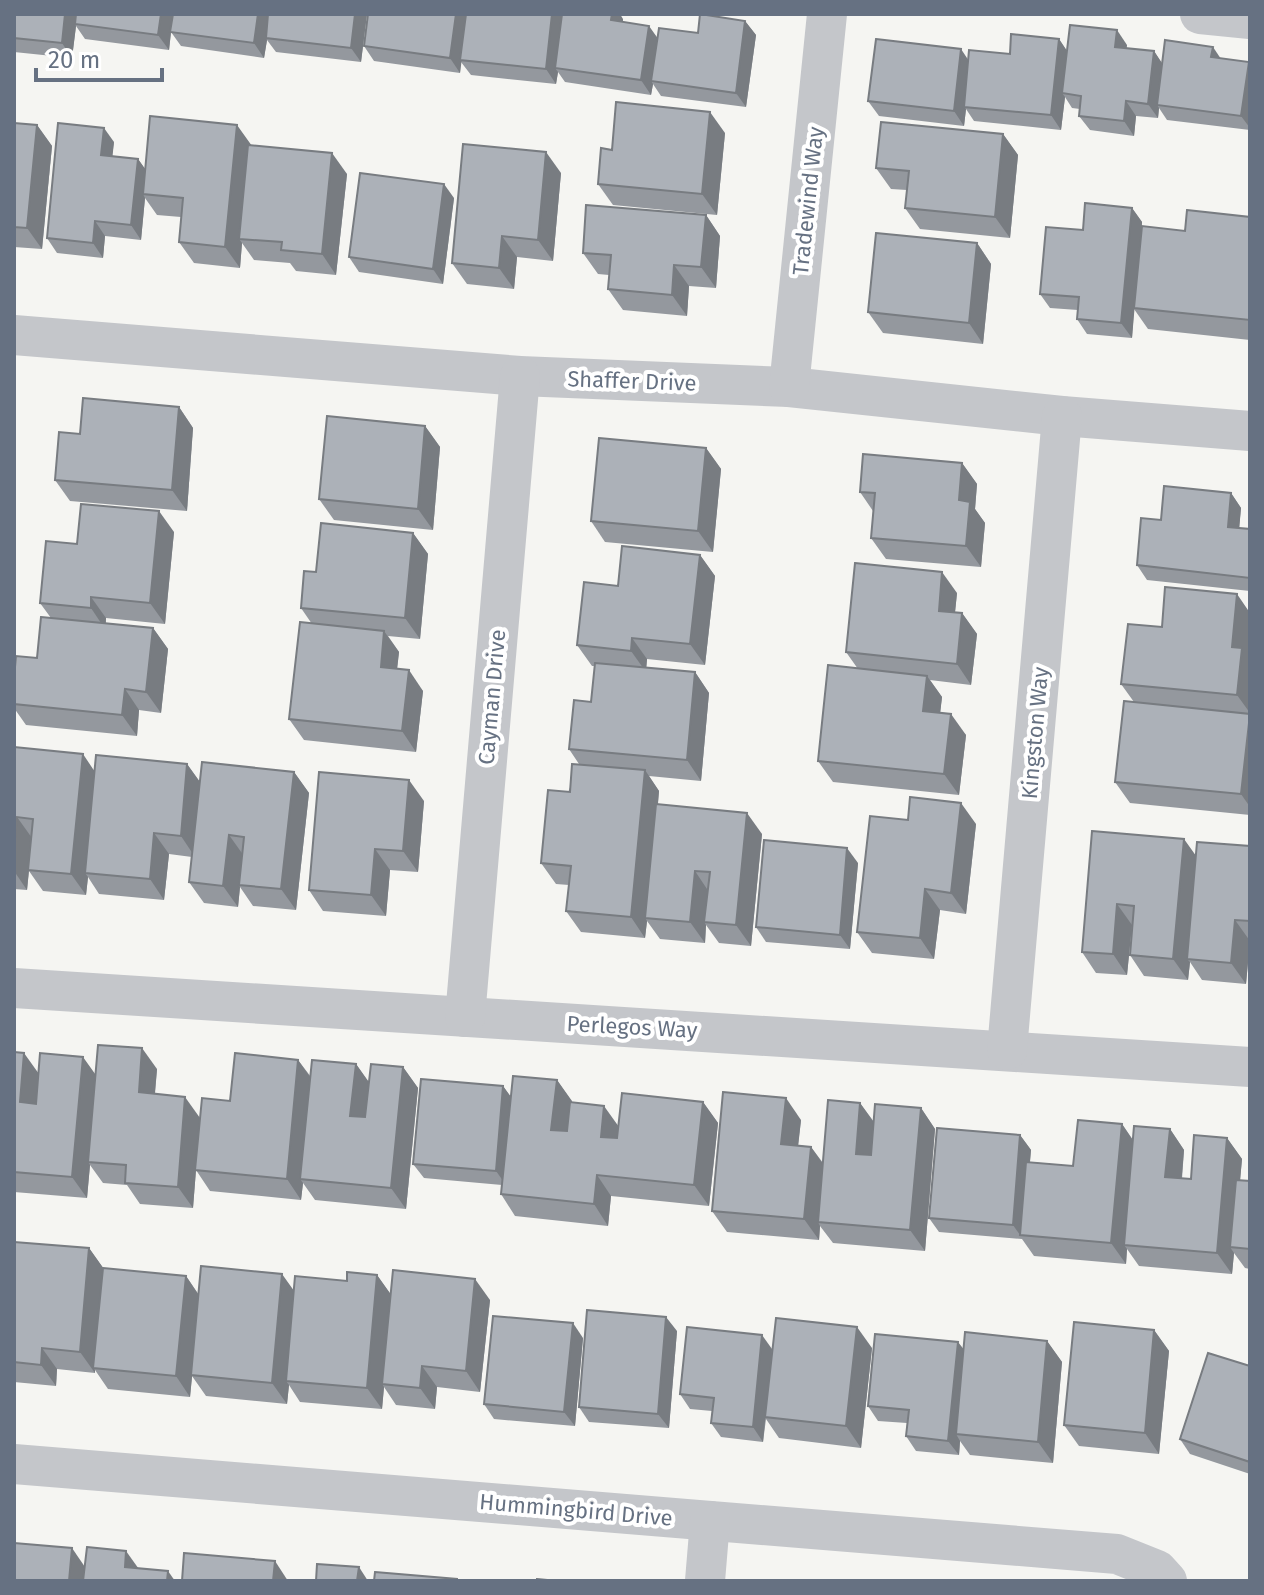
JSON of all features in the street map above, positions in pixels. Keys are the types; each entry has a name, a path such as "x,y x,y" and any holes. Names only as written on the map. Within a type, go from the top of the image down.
{"street":[{"name":"Tradewind Way","path":"789,387 827,14"},
{"path":"1200,14 1250,19"},
{"name":"Shaffer Drive","path":"14,335 520,376 789,387 1062,416 1250,431"},
{"name":"Cayman Drive","path":"465,1017 520,376"},
{"name":"Kingston Way","path":"1007,1050 1062,416"},
{"name":"Perlegos Way","path":"14,988 1250,1067"},
{"name":"Hummingbird Drive","path":"14,1464 1117,1554 1152,1571"},
{"path":"705,1581 710,1521"}],"building":[{"path":"14,14 65,14 62,43 14,38"},
{"path":"76,14 161,14 158,35 75,24"},
{"path":"173,14 258,14 254,43 170,32"},
{"path":"268,14 355,14 351,48 266,38"},
{"path":"368,14 456,14 450,58 364,46"},
{"path":"466,14 552,14 546,69 460,60"},
{"path":"562,14 612,14 611,20 649,26 641,80 555,68"},
{"path":"700,14 745,21 736,93 651,81 659,28 698,33"},
{"path":"1070,25 1117,30 1115,47 1154,51 1148,104 1126,101 1124,121 1079,116 1081,96 1062,93"},
{"path":"1011,34 1059,39 1051,115 964,107 969,50 1010,54"},
{"path":"876,39 961,49 954,111 868,101"},
{"path":"1165,40 1213,47 1211,57 1249,62 1241,116 1157,105"},
{"path":"616,102 710,112 702,194 598,184 601,148 612,150"},
{"path":"150,116 237,125 225,247 179,242 183,198 143,194"},
{"path":"881,122 1003,134 995,217 905,208 909,171 876,168"},
{"path":"14,123 37,125 27,228 14,227"},
{"path":"58,123 104,128 101,155 138,159 131,225 95,221 93,243 47,238"},
{"path":"463,144 546,152 538,240 502,236 499,268 452,263"},
{"path":"248,145 332,153 322,254 281,250 282,242 239,239"},
{"path":"360,173 444,184 433,269 349,257"},
{"path":"1085,203 1132,208 1121,323 1077,319 1079,297 1040,294 1046,227 1083,230"},
{"path":"586,205 706,215 701,267 674,265 672,295 608,289 611,255 583,253"},
{"path":"1187,210 1250,217 1250,320 1134,308 1142,226 1185,231"},
{"path":"876,233 977,243 969,323 868,312"},
{"path":"83,398 179,407 172,490 55,480 59,432 80,434"},
{"path":"327,416 425,426 418,509 319,499"},
{"path":"599,438 706,448 698,531 591,521"},
{"path":"863,454 962,463 959,500 970,502 966,546 871,538 875,493 860,492"},
{"path":"1164,486 1231,493 1228,527 1250,529 1250,578 1137,565 1141,518 1161,520"},
{"path":"81,504 159,511 150,603 91,597 91,608 40,603 46,541 77,544"},
{"path":"321,523 413,533 405,618 301,608 304,571 316,572"},
{"path":"622,546 700,555 690,644 632,638 631,651 577,645 584,582 618,586"},
{"path":"855,563 942,572 939,611 962,613 957,664 846,652"},
{"path":"1165,587 1237,594 1232,647 1242,648 1237,695 1121,684 1128,624 1162,627"},
{"path":"41,617 153,628 146,692 125,689 122,715 14,704 16,656 37,658"},
{"path":"300,622 384,631 381,667 409,670 402,731 289,719"},
{"path":"595,663 695,672 687,760 569,749 574,700 591,702"},
{"path":"828,665 927,676 923,711 951,714 944,774 818,761"},
{"path":"1124,701 1250,714 1241,794 1115,782"},
{"path":"14,747 83,754 71,874 28,870 33,819 17,817 14,850"},
{"path":"96,755 187,764 181,836 154,833 150,879 85,873"},
{"path":"202,762 294,772 281,889 239,885 244,837 229,835 223,886 189,882"},
{"path":"572,764 645,770 631,917 566,911 571,866 541,863 548,790 570,792"},
{"path":"319,772 409,780 403,851 375,849 371,895 309,890"},
{"path":"910,797 961,803 951,893 925,889 920,938 857,932 870,816 908,820"},
{"path":"656,804 747,813 736,925 704,922 710,872 695,871 690,922 645,918"},
{"path":"1092,831 1184,839 1173,959 1130,955 1134,906 1117,904 1113,954 1082,952"},
{"path":"764,840 847,848 840,935 756,927"},
{"path":"1197,842 1250,846 1250,921 1235,920 1231,963 1187,959"},
{"path":"98,1045 142,1048 139,1092 185,1097 178,1187 125,1183 126,1165 88,1162"},
{"path":"14,1052 24,1053 20,1102 36,1104 40,1053 83,1057 72,1177 14,1172"},
{"path":"235,1053 298,1060 287,1179 195,1170 202,1098 230,1101"},
{"path":"312,1060 356,1064 350,1116 365,1117 371,1064 403,1067 391,1188 300,1179"},
{"path":"513,1076 557,1080 551,1130 567,1131 570,1102 604,1106 601,1137 617,1138 622,1093 703,1102 694,1185 597,1175 594,1204 501,1194"},
{"path":"421,1079 503,1086 496,1171 413,1164"},
{"path":"723,1092 786,1098 781,1144 811,1147 804,1219 712,1211"},
{"path":"828,1100 860,1103 856,1154 871,1155 875,1104 921,1108 910,1230 818,1222"},
{"path":"1078,1120 1122,1124 1111,1243 1020,1235 1026,1162 1073,1166"},
{"path":"1134,1126 1170,1129 1165,1177 1191,1179 1194,1135 1227,1138 1217,1253 1124,1245"},
{"path":"937,1128 1020,1135 1013,1225 929,1218"},
{"path":"1236,1180 1250,1181 1250,1249 1230,1247"},
{"path":"14,1242 89,1248 80,1352 42,1348 41,1365 14,1362"},
{"path":"201,1266 282,1274 272,1383 191,1375"},
{"path":"103,1268 186,1276 176,1376 93,1368"},
{"path":"393,1270 475,1279 466,1371 422,1366 420,1388 382,1384"},
{"path":"347,1272 377,1275 367,1388 286,1381 295,1276 347,1281"},
{"path":"587,1310 666,1317 658,1414 579,1407"},
{"path":"493,1316 573,1323 564,1412 484,1404"},
{"path":"776,1318 857,1327 846,1426 765,1417"},
{"path":"1074,1322 1154,1330 1145,1433 1064,1425"},
{"path":"687,1327 762,1335 753,1427 711,1423 714,1398 680,1394"},
{"path":"965,1332 1047,1341 1038,1442 956,1434"},
{"path":"875,1334 958,1342 948,1441 906,1436 909,1410 868,1406"},
{"path":"1208,1353 1250,1366 1250,1462 1180,1439"},
{"path":"14,1543 72,1548 69,1581 14,1581"},
{"path":"87,1547 126,1551 125,1567 168,1571 167,1581 83,1581"},
{"path":"184,1553 275,1561 273,1581 182,1581"},
{"path":"317,1564 359,1567 357,1581 316,1581"},
{"path":"375,1572 457,1579 457,1581 374,1581"}]}
